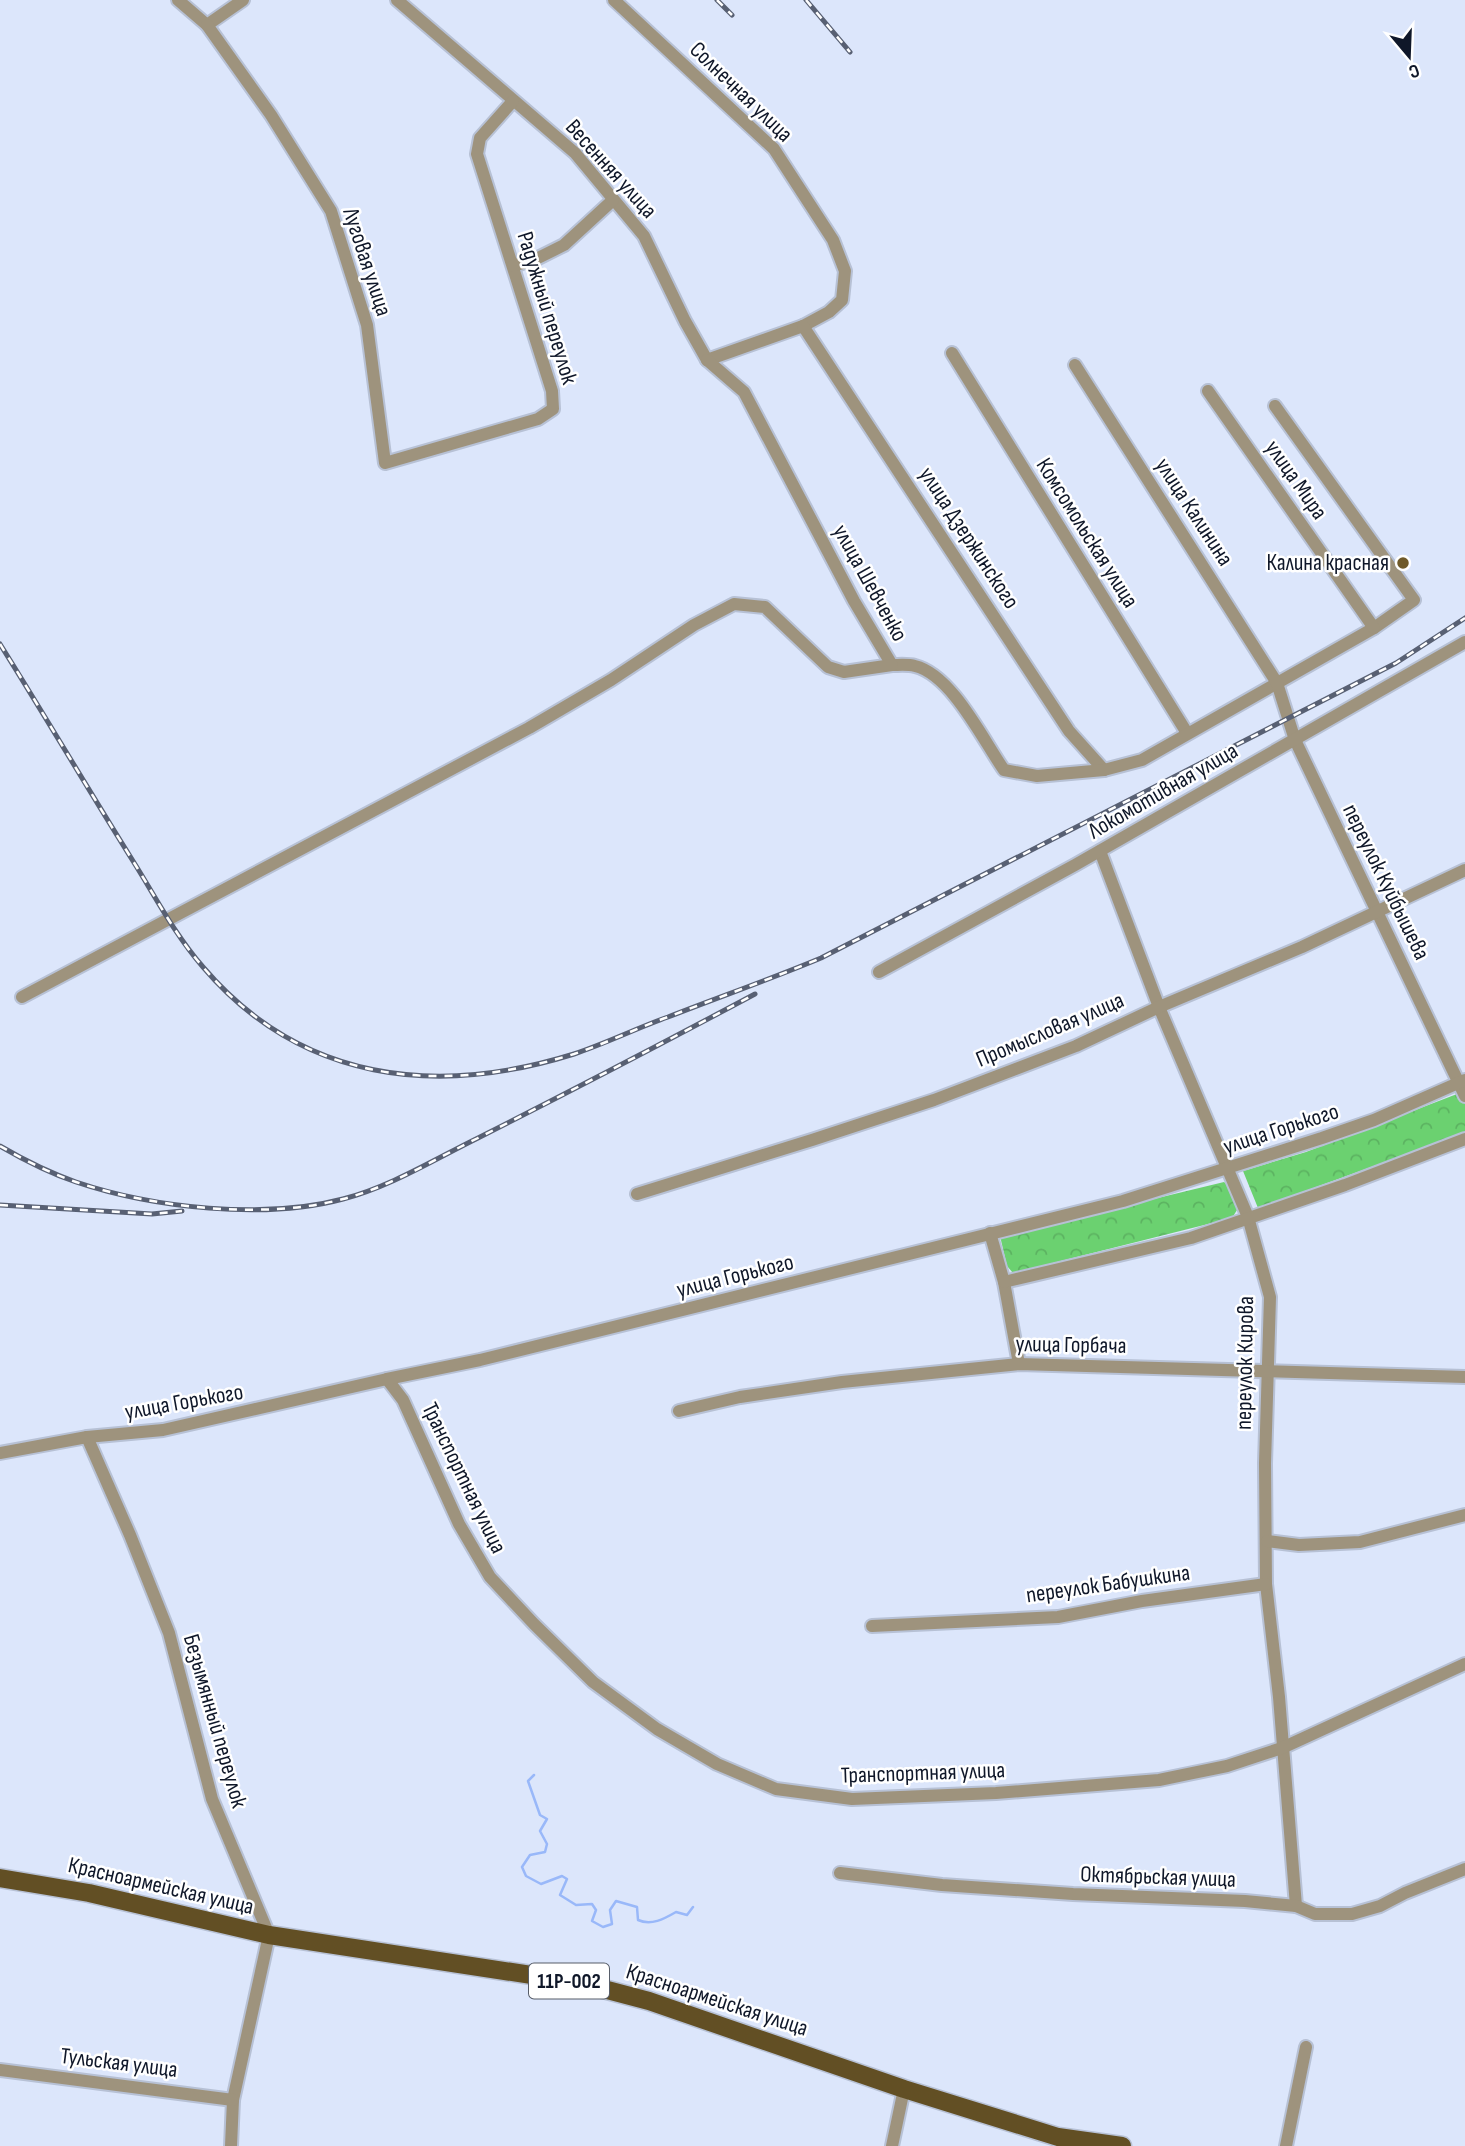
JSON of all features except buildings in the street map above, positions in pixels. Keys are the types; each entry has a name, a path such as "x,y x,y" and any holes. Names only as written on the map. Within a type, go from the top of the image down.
{"main road":[{"name":"Красноармейская улица","path":"0,1878 89,1893 268,1935 577,1982 649,2001 904,2089 1058,2137 1122,2146"}],"street":[{"path":"178,0 207,25 243,0"},
{"name":"Весенняя улица","path":"397,0 575,153 643,236 707,360"},
{"name":"Солнечная улица","path":"614,0 774,149 833,240 845,271 842,300 829,313 803,326"},
{"name":"Луговая улица","path":"207,25 271,115 331,211 367,325 385,463"},
{"name":"Радужный переулок","path":"385,463 538,419 553,409 552,391 477,154 480,138 513,101"},
{"path":"513,266 538,258 564,245 613,200"},
{"path":"707,360 803,326"},
{"name":"улица Дзержинского","path":"803,326 1069,731 1104,770"},
{"name":"Комсомольская улица","path":"952,353 1187,733"},
{"name":"улица Шевченко","path":"707,360 744,392 854,601 892,665 915,666 939,679 959,703 1004,770 1037,776 1104,770 1142,760 1374,628 1414,600 1275,406"},
{"name":"улица Калинина","path":"1075,365 1277,683"},
{"name":"улица Мира","path":"1208,391 1374,628"},
{"path":"22,997 530,728 611,680 694,625 734,604 765,607 828,667 844,672 892,665"},
{"name":"Локомотивная улица","path":"878,972 1100,851 1465,642"},
{"name":"переулок Куйбышева","path":"1277,683 1295,740 1462,1081 1465,1096"},
{"name":"переулок Кирова","path":"1100,851 1159,1007 1248,1217 1270,1297 1265,1463 1266,1584 1296,1906"},
{"name":"Промысловая улица","path":"637,1194 934,1100 1076,1046 1159,1007 1302,947 1465,870"},
{"name":"улица Горького","path":"0,1453 87,1437 163,1430 289,1403 480,1360 1123,1201 1374,1120 1462,1081"},
{"path":"1004,1282 1191,1238 1345,1185 1465,1139"},
{"path":"990,1233 1004,1282 1019,1364"},
{"name":"улица Горбача","path":"679,1411 740,1397 842,1382 1019,1364 1465,1377"},
{"name":"Транспортная улица","path":"387,1379 403,1400 459,1524 490,1577 534,1624 593,1682 657,1729 717,1764 776,1789 852,1799 996,1793 1159,1780 1227,1766 1282,1748 1465,1664"},
{"name":"Безымянный переулок","path":"87,1437 169,1633 212,1800 268,1935"},
{"path":"1267,1541 1299,1545 1360,1542 1465,1515"},
{"name":"переулок Бабушкина","path":"872,1626 1058,1617 1142,1601 1266,1584"},
{"name":"Октябрьская улица","path":"840,1873 942,1885 1296,1906 1315,1914 1352,1914 1380,1906 1405,1893 1465,1870"},
{"path":"231,2146 233,2099 268,1935"},
{"path":"1286,2146 1306,2047"},
{"name":"Тульская улица","path":"0,2070 233,2099"},
{"path":"892,2146 904,2089"}],"green space":[{"path":"1457,1094 1465,1102 1465,1133 1258,1208 1243,1171 1306,1152"},
{"path":"1224,1182 1232,1191 1236,1202 1237,1210 1232,1218 1013,1273 1007,1266 1000,1236"}],"waterway":[{"path":"534,1775 528,1781 540,1815 547,1819 540,1831 547,1844 545,1852 530,1855 522,1867 526,1876 541,1884 562,1876 567,1879 560,1895 576,1905 592,1904 596,1910 592,1921 603,1927 612,1924 610,1910 616,1901 637,1907 638,1920 648,1922 676,1912 687,1915 693,1907"}],"railway":[{"path":"717,0 732,15"},
{"path":"806,0 850,52"},
{"path":"0,644 183,942 241,1006 283,1035 327,1056 374,1070 422,1076 472,1075 522,1067 574,1054 821,958 1396,663 1465,618"},
{"path":"0,1146 66,1178 139,1199 245,1210 279,1209 343,1199 412,1172 755,994"},
{"path":"0,1205 152,1214 182,1211"}],"place":[{"name":"Калина красная","path":"1403,563"}]}
